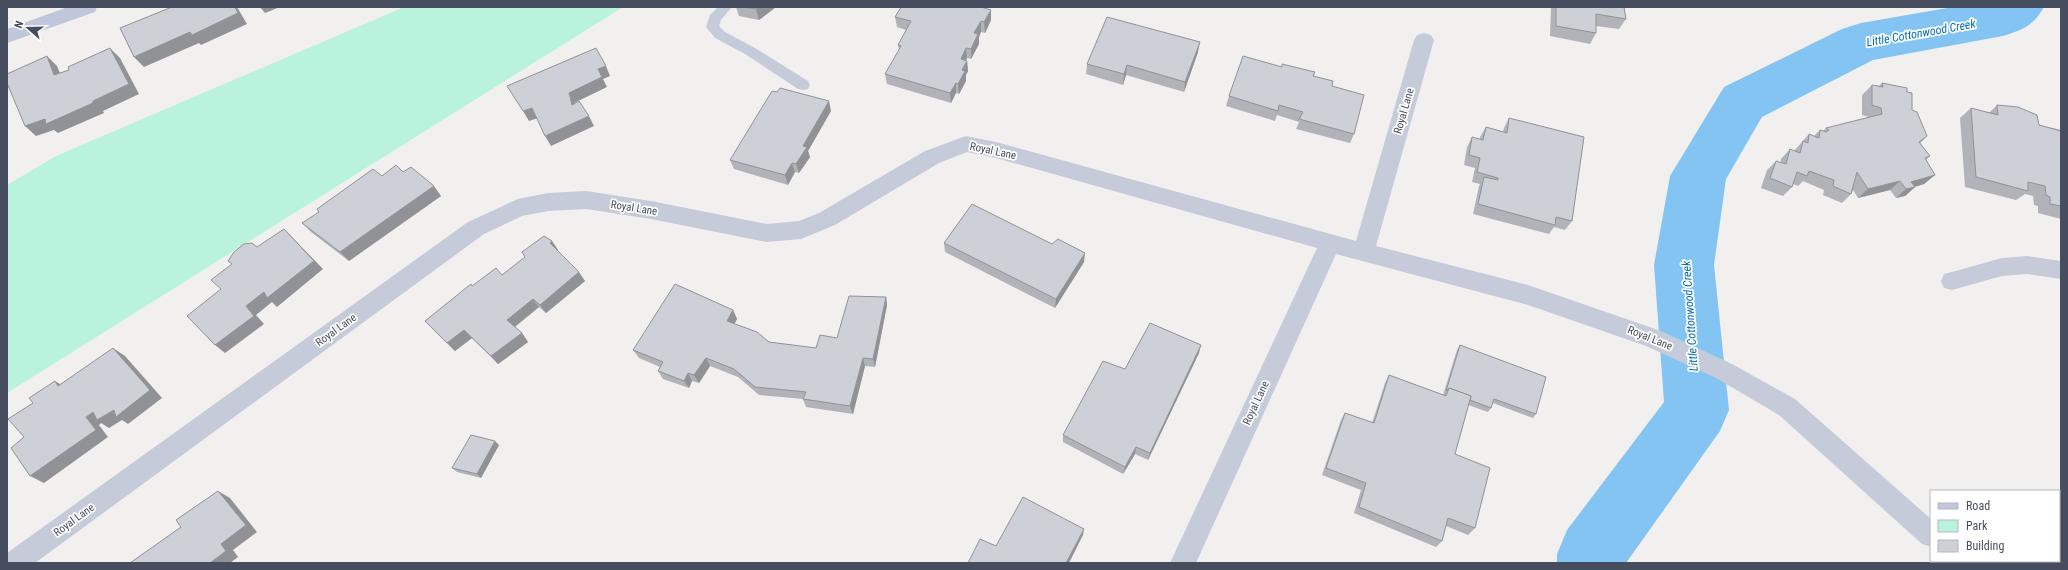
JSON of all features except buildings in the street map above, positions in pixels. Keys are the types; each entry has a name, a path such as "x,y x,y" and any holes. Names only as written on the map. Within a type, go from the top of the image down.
{"street":[{"path":"7,36 88,7"},
{"name":"Royal Lane","path":"1364,252 1424,40"},
{"name":"Royal Lane","path":"14,563 476,228 518,208 548,202 586,200 651,210 767,233 801,230 827,219 932,157 966,144 996,150 1330,243 1528,295 1653,338 1724,371 1787,407 1930,534"},
{"name":"Royal Lane","path":"1183,563 1330,243"},
{"path":"1952,281 2002,267 2027,265 2061,270"}],"lane":[{"path":"726,7 715,18 712,26 720,35 750,51 803,85"}],"green space":[{"path":"404,7 623,7 7,393 7,185 56,156"}],"waterway":[{"name":"Little Cottonwood Creek","path":"1591,563 1591,554 1697,410 1684,265 1698,176 1743,102 1861,43 2003,17 2018,7"}]}
